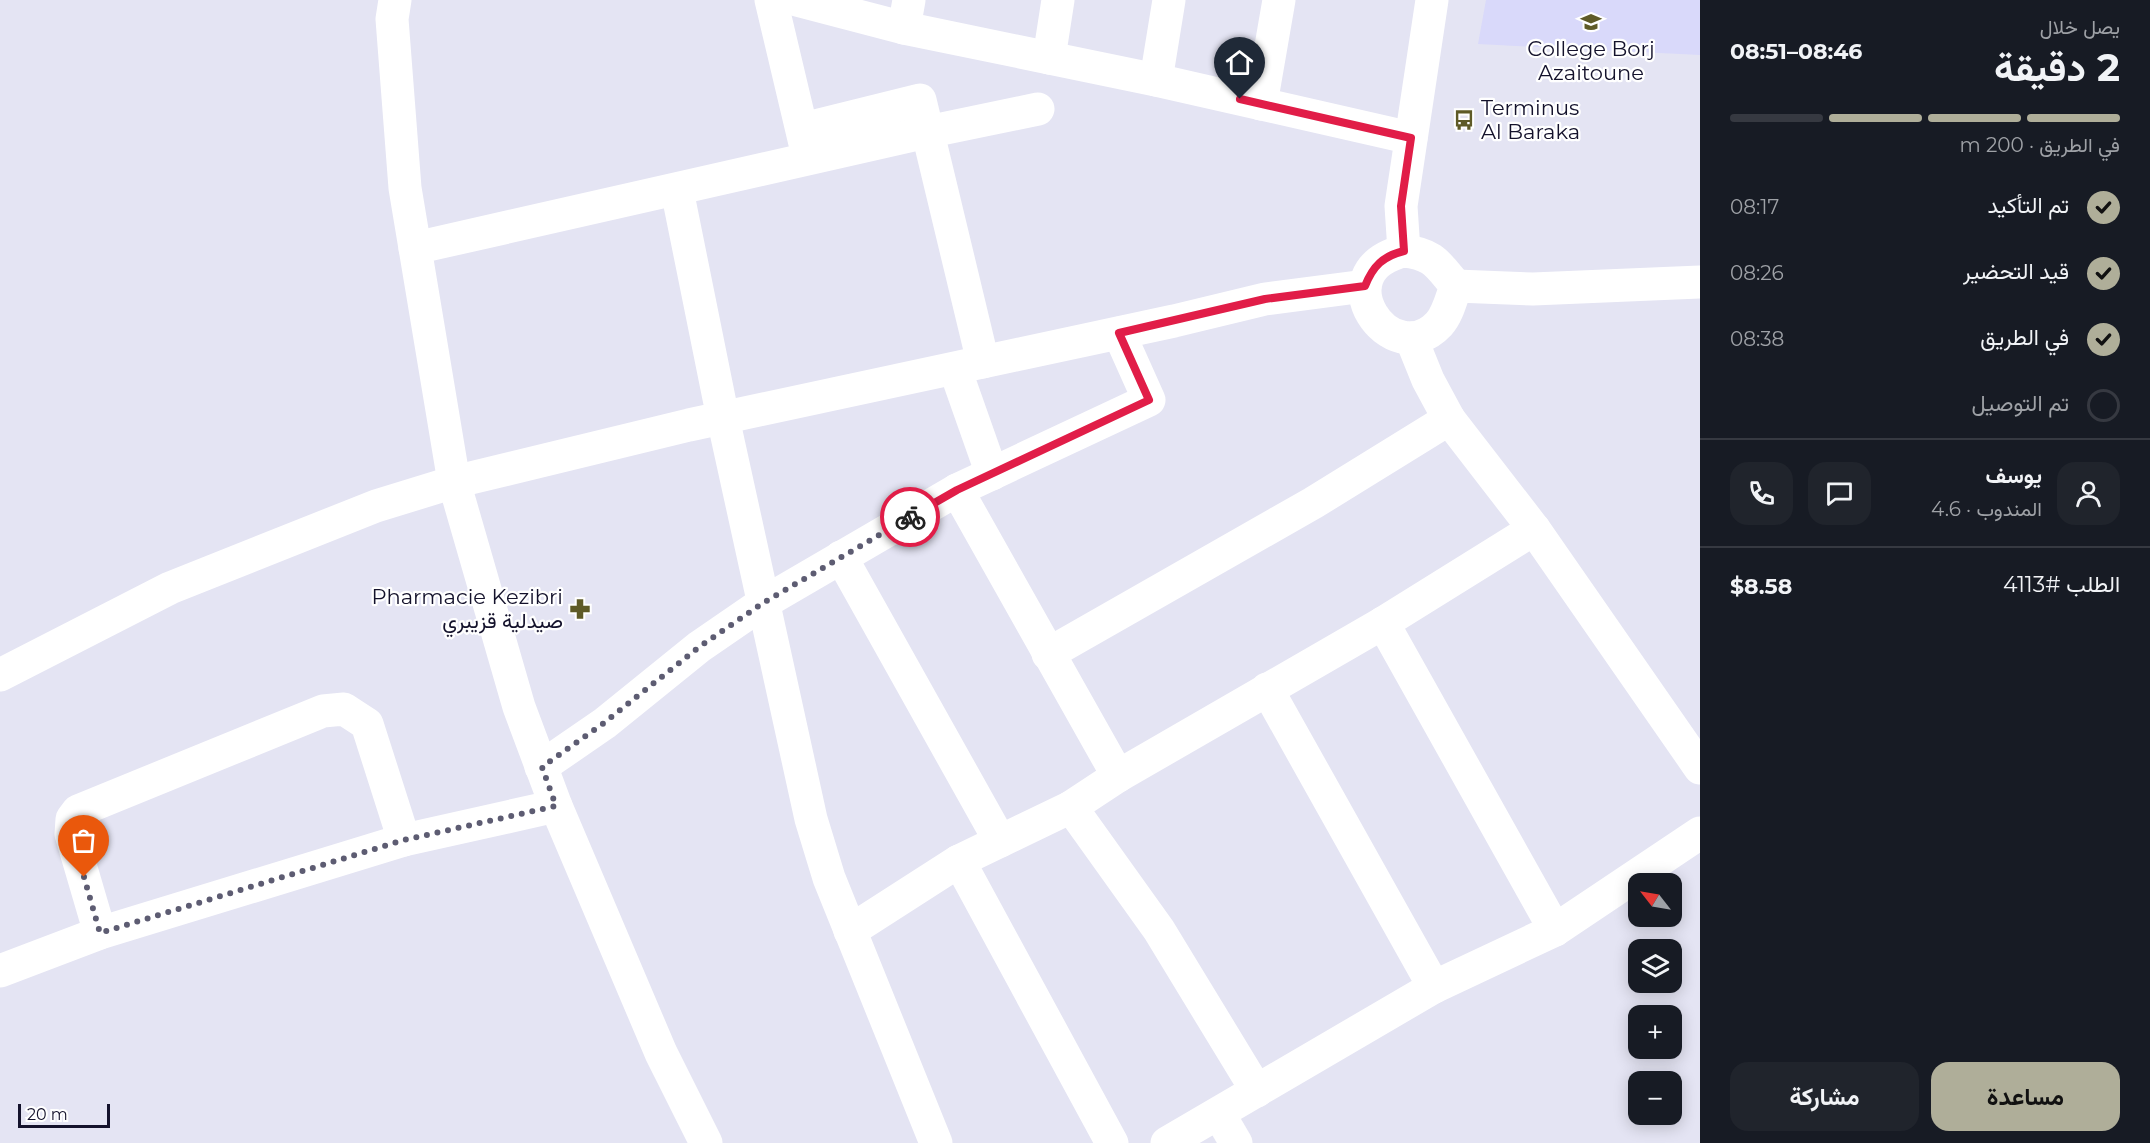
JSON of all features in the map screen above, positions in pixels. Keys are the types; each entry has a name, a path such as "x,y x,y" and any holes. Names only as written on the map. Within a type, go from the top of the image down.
{"street":[{"path":"395,0 392,19 405,188 454,483 519,707 556,806 661,1053 706,1143"},
{"path":"771,0 805,144"},
{"path":"797,0 907,14 1049,58 1411,138"},
{"path":"1049,58 1058,0"},
{"path":"1156,80 1169,0"},
{"path":"1261,104 1279,0"},
{"path":"1404,251 1401,206 1432,0"},
{"path":"415,248 677,190 805,144 927,132 1038,109"},
{"path":"927,132 969,365 992,474"},
{"path":"677,190 723,418 811,819 829,878 936,1143"},
{"path":"1456,286 1447,310 1438,324 1425,333 1411,338 1390,334 1375,322 1366,306 1365,286 1378,262 1404,251 1422,253 1437,262 1456,286 1533,289 1700,282"},
{"path":"0,675 170,588 376,507 454,483 723,418 1119,333 1265,299 1365,286"},
{"path":"542,767 604,723 699,647 763,603 957,490 1149,400 1119,333"},
{"path":"1411,338 1428,380 1449,419 1534,529 1700,768"},
{"path":"1048,654 1313,503 1449,419"},
{"path":"957,490 1118,776"},
{"path":"850,931 959,861 1071,807 1118,776 1383,623 1534,529"},
{"path":"841,556 1000,842"},
{"path":"1383,623 1555,930"},
{"path":"1266,689 1434,987"},
{"path":"100,933 71,834 72,819 78,811 323,711 344,708 367,724 404,840"},
{"path":"0,971 100,933 404,840 556,806"},
{"path":"1071,807 1159,930 1257,1091"},
{"path":"1167,1143 1434,987 1555,930 1700,833"},
{"path":"959,861 1112,1143"},
{"path":"1219,1114 1236,1143"}],"shaded area":[{"name":"College Borj Azaitoune","path":"1486,0 1700,0 1700,55 1478,44"}],"way so far":[{"path":"84,877 100,933 404,840 556,806 542,767 604,723 699,647 763,603 910,517"}],"place":[{"name":"College Borj Azaitoune","path":"1591,22"},
{"name":"Terminus Al Baraka","path":"1464,120"},
{"name":"Pharmacie Kezibri صيدلية قزيبري","path":"580,609"}],"route":[{"path":"910,517 957,490 1149,400 1119,333 1265,299 1365,286 1378,262 1404,251 1401,206 1411,138 1240,99"}]}
